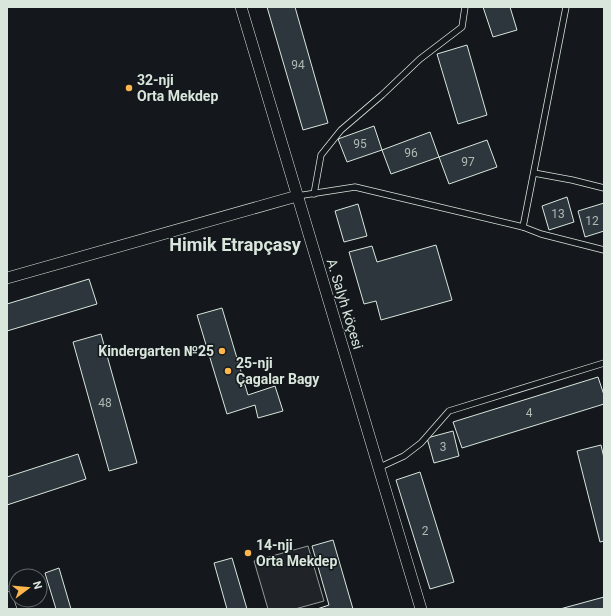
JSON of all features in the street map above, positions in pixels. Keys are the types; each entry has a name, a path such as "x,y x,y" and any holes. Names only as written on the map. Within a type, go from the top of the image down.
{"street":[{"name":"A. Salyh köçesi","path":"241,7 421,609"},
{"path":"7,278 297,196"},
{"path":"7,597 11,609"}],"lane":[{"path":"314,194 321,155 341,130 382,95 420,59 462,27 465,7"},
{"path":"523,227 566,7"},
{"path":"534,173 604,188"},
{"path":"297,196 355,187 523,227 541,234 604,250"},
{"path":"378,468 404,456 421,443 449,411 604,363"}],"shaded area":[{"path":"308,546 324,601 295,609 268,609 254,561"}],"building":[{"path":"267,7 295,7 328,123 303,130"},
{"path":"483,7 510,7 517,30 493,37"},
{"path":"467,45 487,115 458,124 437,54"},
{"path":"374,126 382,150 347,162 338,139"},
{"path":"430,132 439,157 391,174 382,150"},
{"path":"487,140 497,167 449,184 439,157"},
{"path":"567,197 574,222 549,230 542,206"},
{"path":"604,203 604,231 585,237 578,211"},
{"path":"358,204 367,236 344,242 335,211"},
{"path":"436,245 452,300 381,320 376,301 364,304 349,252 372,246 377,262"},
{"path":"89,279 97,304 7,331 7,304"},
{"name":"Kindergarten №25","path":"222,308 248,395 275,386 283,411 258,418 255,405 227,414 197,315"},
{"path":"101,334 137,463 109,471 73,342"},
{"path":"598,377 604,395 604,404 462,448 453,422"},
{"path":"453,431 459,456 434,463 427,438"},
{"path":"601,445 604,458 604,541 600,542 577,451"},
{"path":"78,454 86,479 7,505 7,477"},
{"path":"420,472 454,582 430,589 396,480"},
{"path":"333,540 353,609 317,609 329,605 312,546"},
{"path":"232,558 247,609 227,609 214,563"},
{"path":"59,568 71,609 56,609 48,583 48,572"},
{"path":"604,597 604,609 560,609"}],"place":[{"name":"32-nji Orta Mekdep","path":"129,88"},
{"name":"Kindergarten №25","path":"222,351"},
{"name":"25-nji Çagalar Bagy","path":"228,371"},
{"name":"14-nji Orta Mekdep","path":"248,553"}],"district":[{"name":"Himik Etrapçasy","path":"235,245"}]}
